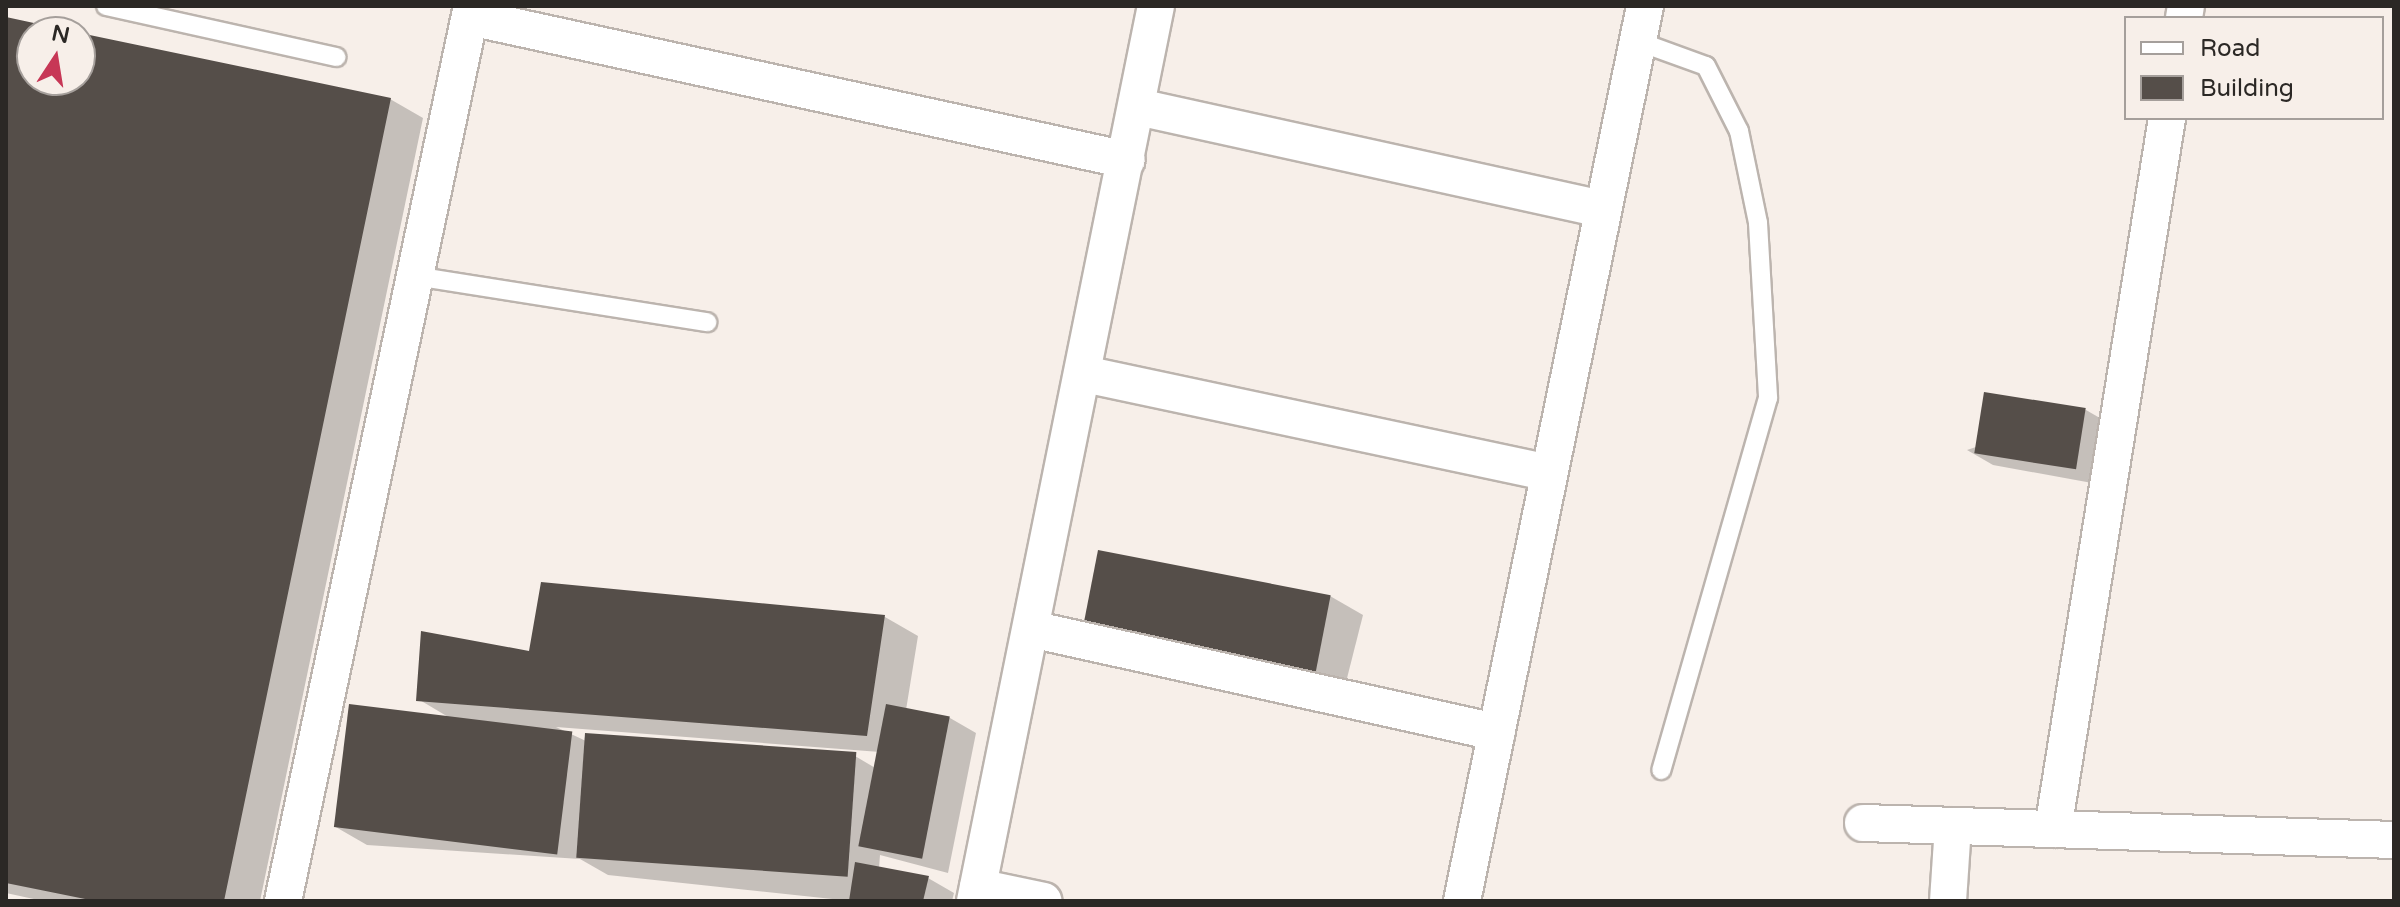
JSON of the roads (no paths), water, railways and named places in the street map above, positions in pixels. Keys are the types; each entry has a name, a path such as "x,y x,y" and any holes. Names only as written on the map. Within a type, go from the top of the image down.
{"street":[{"path":"1044,901 977,894 1156,6"},
{"path":"1462,901 1645,6"},
{"path":"283,901 471,12 1127,160"},
{"path":"1138,107 1602,209"},
{"path":"2053,829 2167,120"},
{"path":"1084,374 1549,473"},
{"path":"1031,629 1497,732"},
{"path":"1863,823 2394,840"},
{"path":"1948,901 1953,826"}],"lane":[{"path":"106,6 336,57"},
{"path":"1637,41 1706,66 1739,131 1758,223 1768,398 1661,770"},
{"path":"415,276 707,322"}]}
